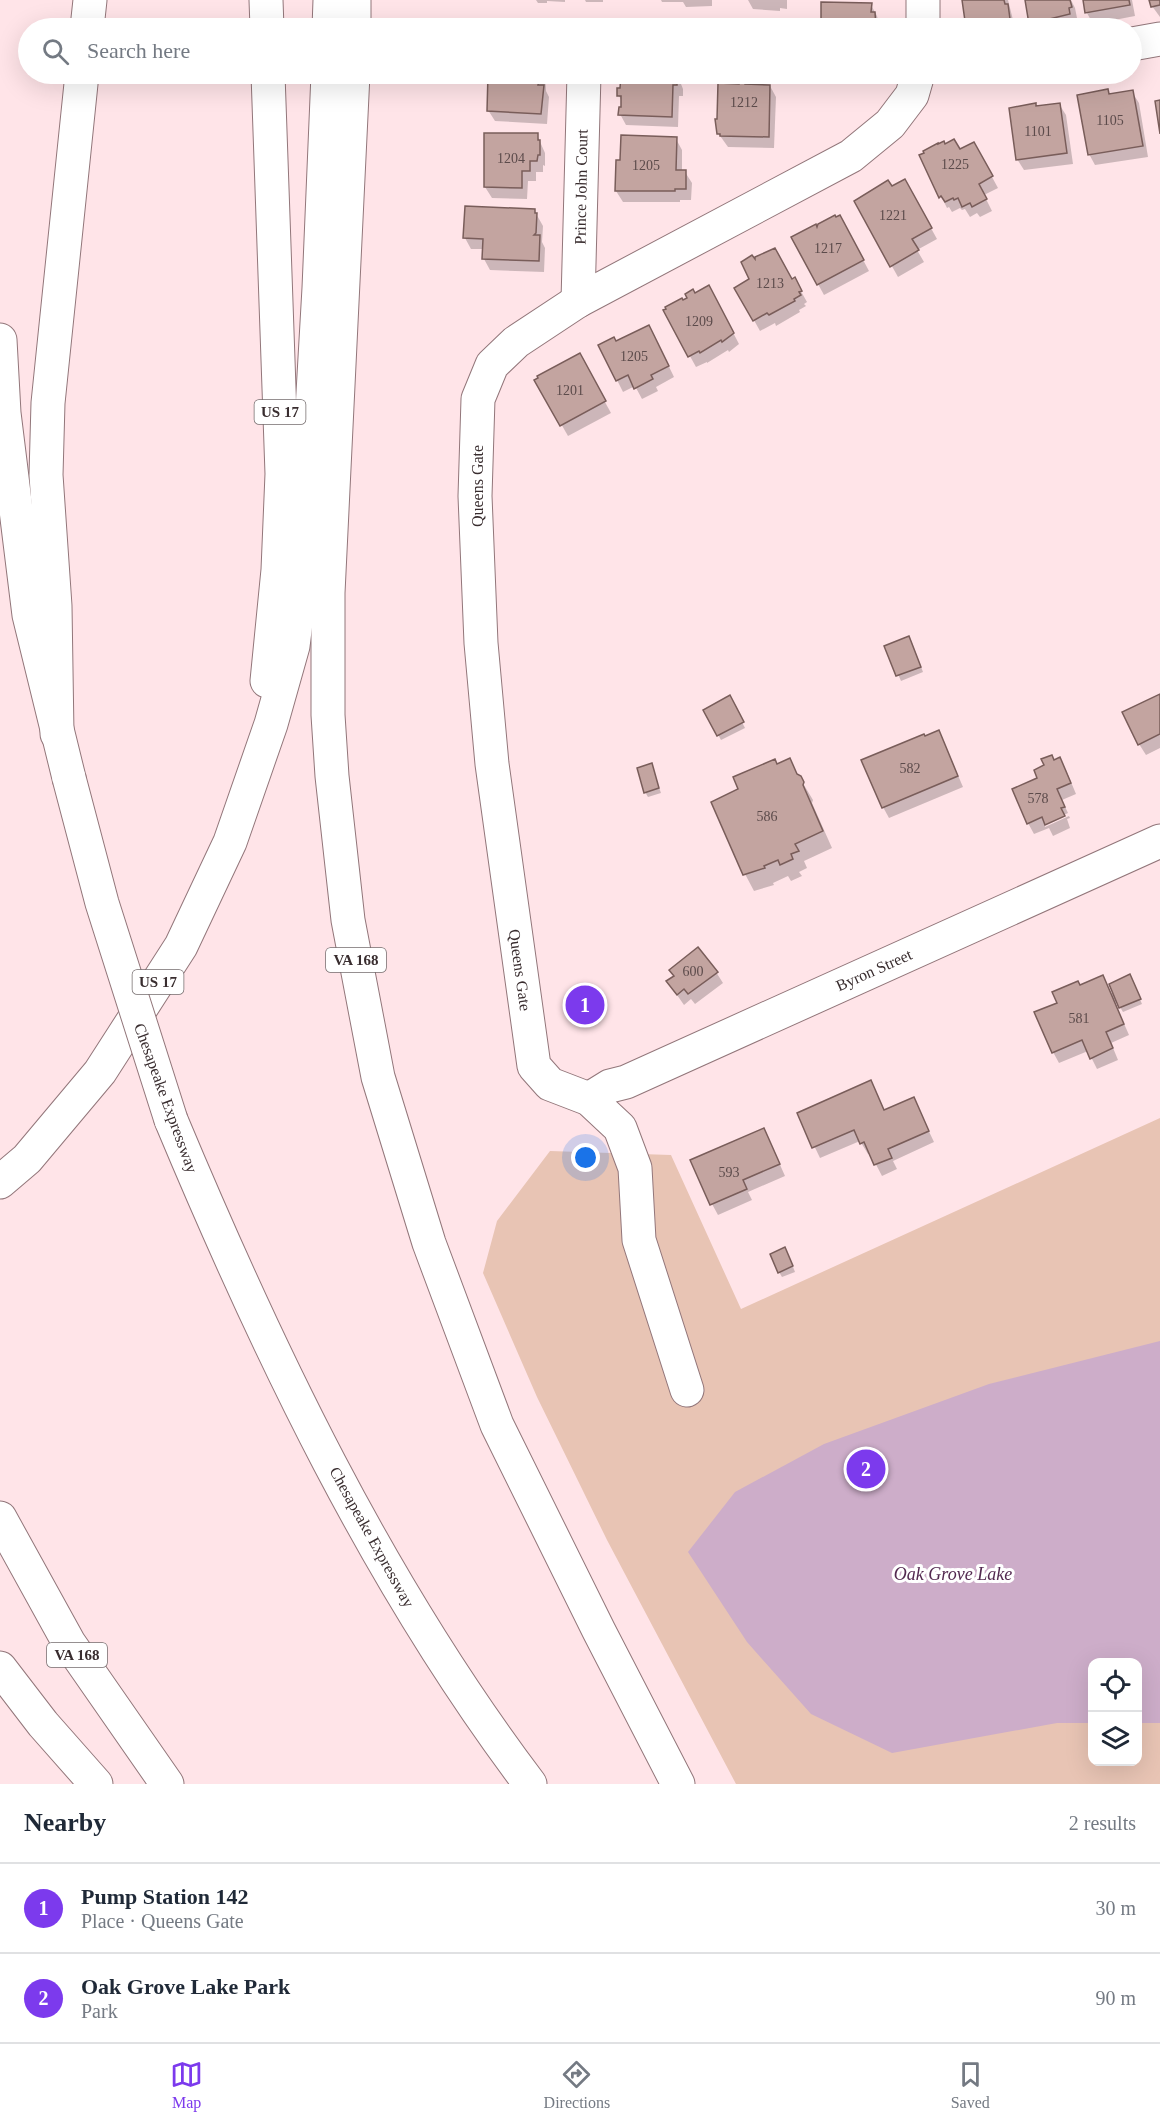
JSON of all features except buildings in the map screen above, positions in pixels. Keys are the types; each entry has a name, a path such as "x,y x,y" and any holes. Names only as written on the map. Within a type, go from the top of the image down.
{"main road":[{"path":"88,18 90,0"},
{"path":"266,0 267,18"},
{"path":"329,18 330,0"},
{"path":"354,0 354,18"},
{"path":"923,0 923,18"},
{"path":"1142,42 1160,39"},
{"path":"57,734 55,606 46,475 48,403 81,84"},
{"name":"US 17","path":"0,1182 27,1159 99,1072 182,946 230,842 263,749 271,627 278,570 282,474 268,84"},
{"path":"263,749 293,646 303,568 315,375 328,84"},
{"name":"VA 168","path":"353,84 328,581 328,704 332,776 348,920 378,1077 429,1243 497,1425 598,1630 678,1784"},
{"name":"Prince John Court","path":"578,301 584,84"},
{"name":"Queens Gate","path":"589,1099 550,1084 534,1065 492,764 481,643 475,496 478,399 492,365 516,342 578,301 851,156 890,124 912,95 915,84"},
{"name":"Chesapeake Expressway","path":"0,340 8,447 29,615 57,734 102,903 171,1120 255,1313 371,1539 433,1644 489,1730 530,1784"},
{"name":"Byron Street","path":"589,1099 610,1086 626,1082 1160,841"},
{"path":"589,1099 620,1128 635,1168 639,1240 687,1390"},
{"name":"VA 168","path":"0,1518 69,1643 167,1784"},
{"path":"0,1668 43,1724 96,1784"}],"shaded area":[{"path":"1160,1118 1160,1784 736,1784 607,1540 537,1397 483,1273 497,1221 550,1151 671,1155 741,1309"}],"water":[{"name":"Oak Grove Lake","path":"1160,1341 1160,1723 1142,1723 1142,1658 1088,1658 1088,1723 1057,1723 892,1753 811,1714 747,1642 688,1552 735,1492 824,1444 989,1384"}],"place":[{"name":"Pump Station 142","path":"585,1005"},
{"name":"Oak Grove Lake Park","path":"866,1469"}]}
